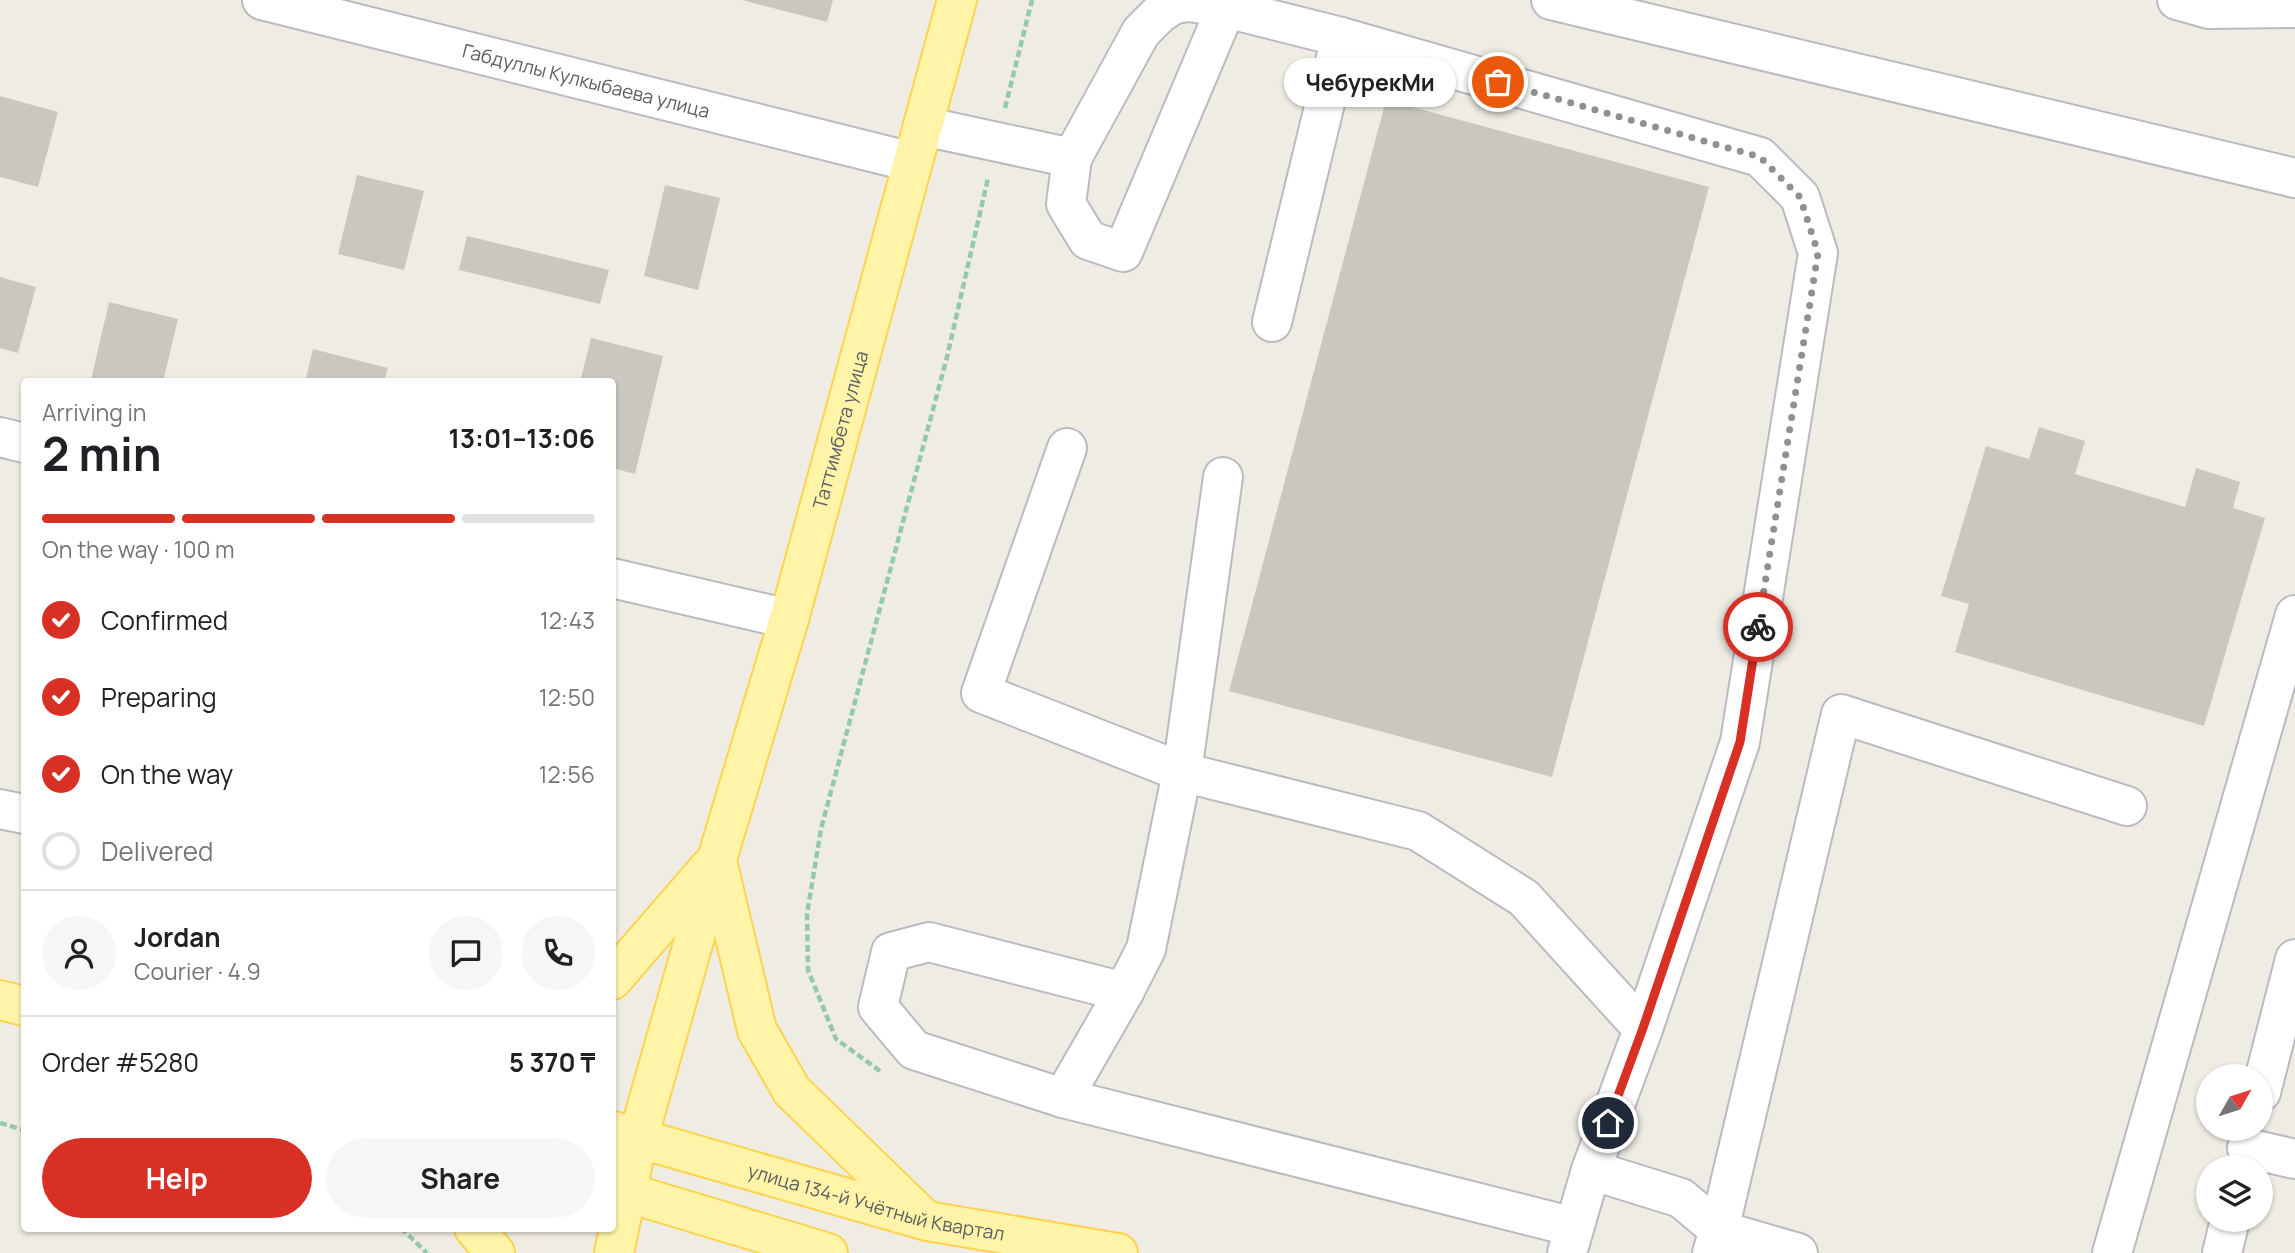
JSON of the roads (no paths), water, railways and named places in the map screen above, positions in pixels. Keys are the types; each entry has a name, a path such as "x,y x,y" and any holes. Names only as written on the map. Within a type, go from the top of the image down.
{"main road":[{"name":"Таттимбета улица","path":"614,1253 625,1134 717,859 789,619 957,0"},
{"path":"616,975 717,859"},
{"path":"717,859 757,1030 792,1091 927,1221"},
{"path":"0,1000 21,1005"},
{"name":"улица 134-й Учётный Квартал","path":"625,1134 927,1221 1118,1253"},
{"path":"620,1191 828,1253"},
{"path":"477,1232 495,1253"}],"street":[{"name":"Габдуллы Кулкыбаева улица","path":"262,0 912,162"},
{"path":"1551,0 2295,178"},
{"path":"2177,0 2209,9 2295,8"},
{"path":"1124,992 929,942 891,952 878,1007 914,1050 1063,1098 1571,1240 1591,1170 1643,1028 1740,742 1818,253 1800,197 1760,157 1341,37 1226,8 1190,2 1174,4 1141,32 1072,158 1066,204 1088,240 1123,252 1226,8"},
{"path":"1272,322 1341,37"},
{"path":"923,126 1072,158"},
{"path":"0,437 21,442"},
{"path":"1067,448 981,693 1182,772 1418,831 1524,898 1643,1028"},
{"path":"1063,1098 1146,948 1182,772 1223,477"},
{"path":"616,583 789,619"},
{"path":"2112,1253 2295,615"},
{"path":"1716,1242 1841,714 2127,806"},
{"path":"0,809 21,813"},
{"path":"2268,1064 2295,959"},
{"path":"2247,1148 2295,1160"},
{"path":"1591,1170 1681,1198 1716,1242 1798,1253"}],"place":[{"name":"ЧебурекМи","path":"1498,82"}]}
